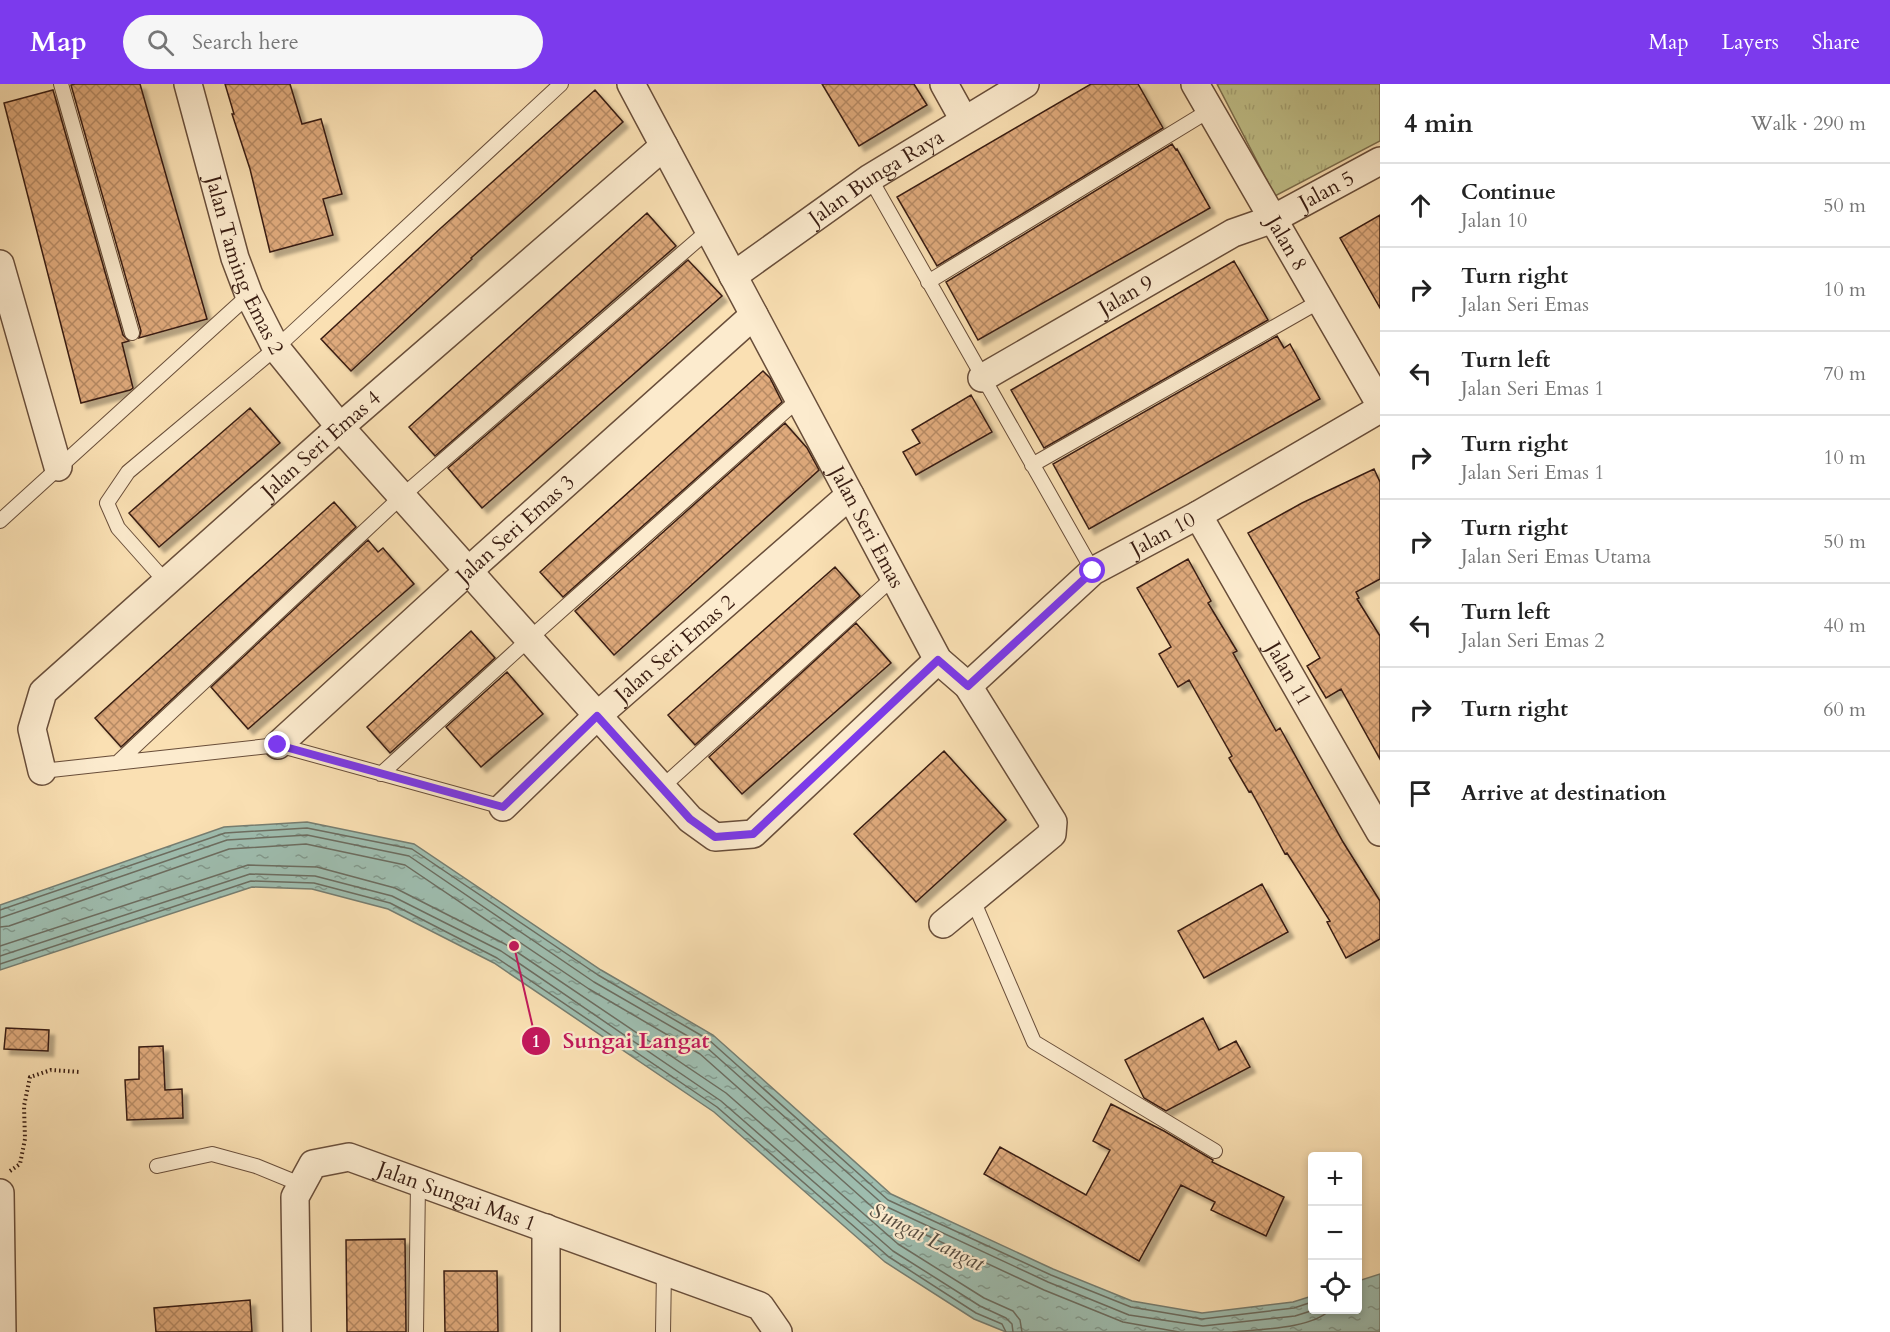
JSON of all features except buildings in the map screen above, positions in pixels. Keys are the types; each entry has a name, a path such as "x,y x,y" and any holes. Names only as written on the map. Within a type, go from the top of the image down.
{"street":[{"name":"Jalan Taming Emas 2","path":"188,84 235,258 249,295 276,348 340,427 467,572 690,819 715,837 753,834 938,660"},
{"name":"Jalan Seri Emas","path":"631,84 938,660 968,686 1053,822 1052,834 943,924"},
{"path":"944,84 964,120"},
{"name":"Jalan Bunga Raya","path":"733,276 870,178 1025,84"},
{"name":"Jalan 8","path":"1195,84 1380,404"},
{"name":"Jalan Seri Emas 4","path":"42,771 32,729 43,692 340,427 664,146"},
{"name":"Jalan 5","path":"1273,219 1377,169"},
{"name":"Jalan 9","path":"982,378 1233,233 1273,219"},
{"path":"0,264 58,467"},
{"name":"Jalan Seri Emas 3","path":"278,745 754,315"},
{"name":"Jalan 10","path":"968,686 1093,571 1198,514 1380,409"},
{"name":"Jalan Seri Emas 2","path":"503,807 597,716 850,495"},
{"name":"Jalan 11","path":"1198,514 1380,832"},
{"name":"Jalan Sungai Mas 1","path":"300,1184 313,1164 349,1157 760,1306 778,1332"},
{"path":"297,1332 295,1197 300,1184"},
{"path":"2,1332 3,1187"},
{"path":"546,1228 546,1332"}],"lane":[{"path":"61,84 132,333"},
{"path":"166,582 118,528 106,503 128,472 276,348 561,84"},
{"path":"928,282 1210,110"},
{"path":"870,178 1093,571"},
{"path":"117,763 401,496 709,230"},
{"path":"0,520 249,295"},
{"path":"1032,465 1320,301"},
{"path":"381,774 799,399"},
{"path":"661,788 894,577"},
{"path":"42,771 278,745 503,807"},
{"path":"973,900 1034,1042 1215,1151"},
{"path":"157,1166 212,1154 256,1166 300,1184"},
{"path":"416,1332 418,1183"},
{"path":"663,1332 664,1271"}],"path":[{"path":"3,1187 20,1164 25,1139 24,1106 30,1077 51,1070 80,1072"}],"green space":[{"path":"1217,84 1380,84 1380,141 1275,196"}],"water":[{"path":"307,822 414,844 601,970 713,1035 891,1194 1053,1269 1132,1301 1202,1313 1293,1302 1308,1297 1308,1314 1362,1314 1362,1280 1380,1274 1380,1332 1006,1332 974,1319 885,1262 714,1112 494,963 388,909 312,889 252,887 0,970 0,905 224,827"}],"place":[{"name":"Sungai Langat","path":"514,946"}],"route":[{"path":"278,745 503,807 597,716 690,819 715,837 753,834 938,660 968,686 1093,571"}]}
